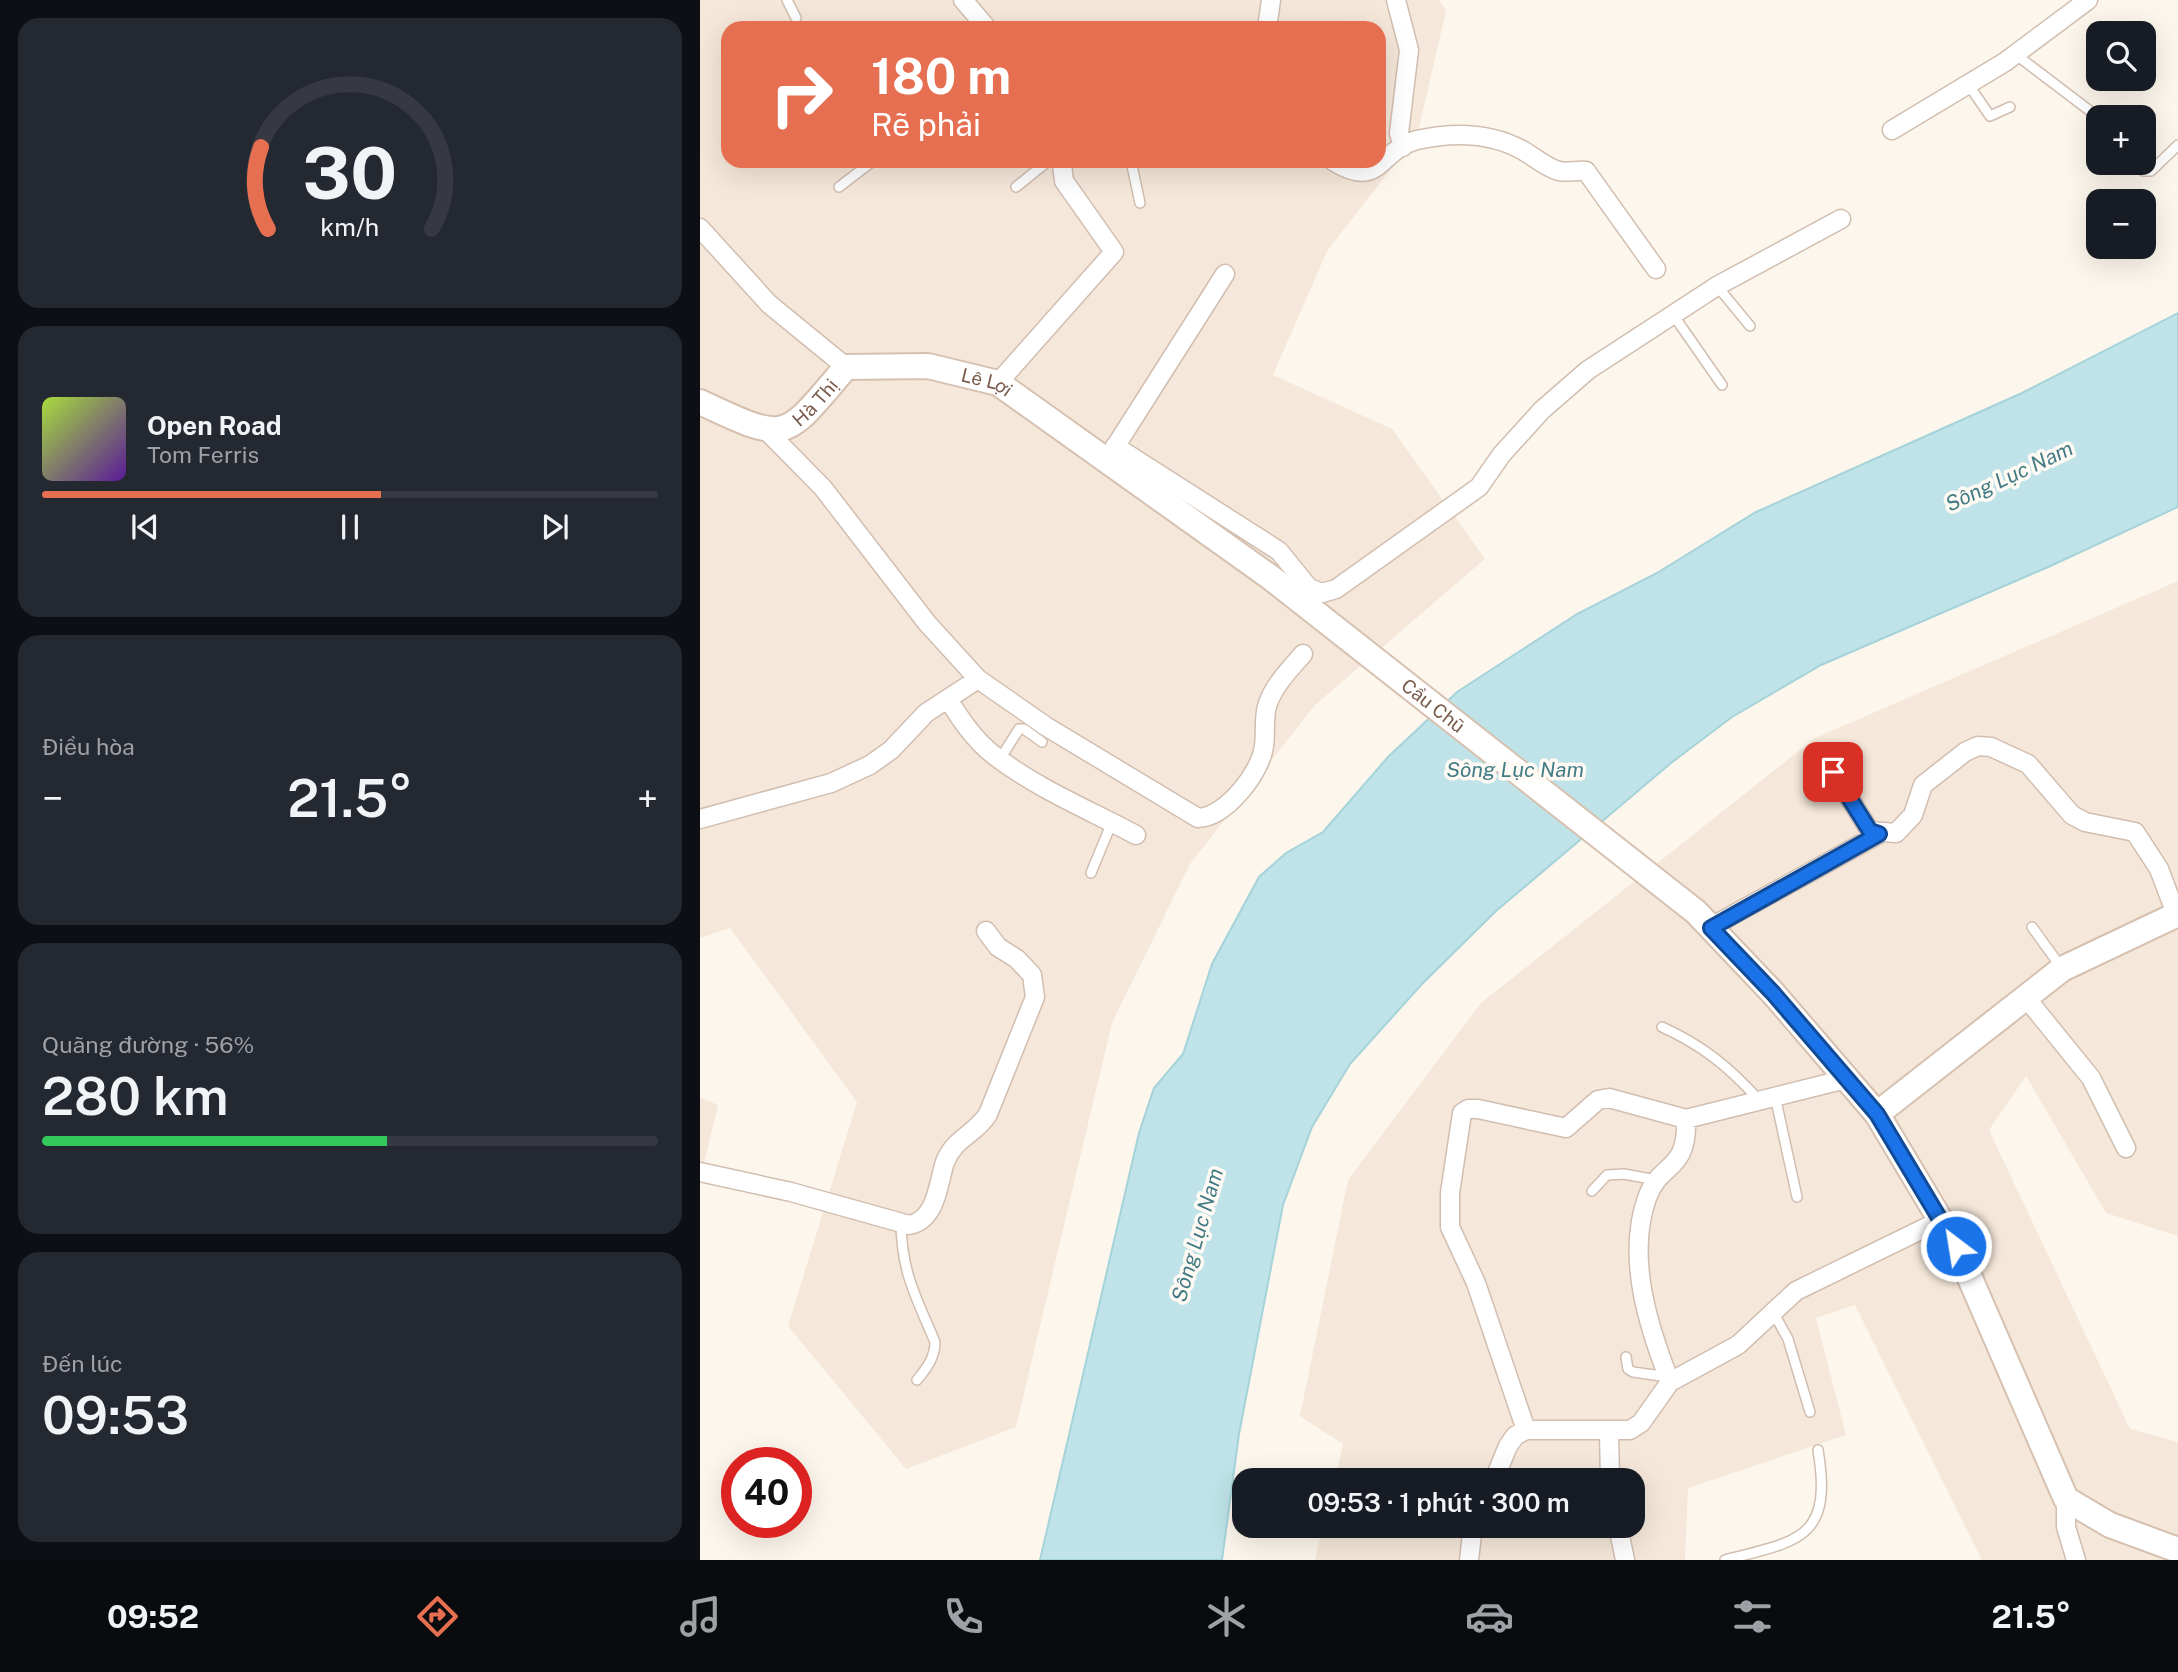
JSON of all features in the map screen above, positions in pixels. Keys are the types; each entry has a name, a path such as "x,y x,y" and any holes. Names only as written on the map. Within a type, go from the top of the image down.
{"street":[{"path":"963,0 981,21"},
{"path":"1268,21 1271,0"},
{"path":"1396,0 1409,50 1399,133 1403,147"},
{"path":"1892,130 2015,54 2088,0"},
{"path":"1386,161 1415,141 1484,135 1507,142 1560,171 1586,171 1656,269"},
{"path":"998,383 1114,252 1057,168"},
{"path":"1346,168 1363,173 1377,168"},
{"path":"1225,274 1111,454 1279,551 1309,588 1322,593 1336,589 1393,551 1479,487 1502,454 1542,410 1588,370 1717,286 1841,219"},
{"path":"700,228 769,304 846,367"},
{"name":"Lê Lợi","path":"846,367 928,366 962,372 998,383 1111,454 1270,577"},
{"name":"Hà Thị","path":"700,401 766,430 790,426 805,415 846,367"},
{"path":"766,430 823,488 927,623 978,680 1047,727 1198,818 1208,817 1226,805 1258,768 1264,747 1268,702 1280,680 1303,654"},
{"name":"Cầu Chũ","path":"1270,577 1703,920 1773,993 1877,1114 1941,1220 1956,1246 2066,1499"},
{"path":"700,819 831,783 870,765 891,750 926,713 978,680"},
{"path":"948,699 968,730 1000,759 1035,782 1136,835"},
{"path":"1833,772 1870,831 1879,834 1896,833 1913,815 1923,785 1965,752 1978,746 1991,747 2028,764 2072,815 2085,822 2135,832 2158,869 2177,914 2062,969 1877,1114"},
{"path":"1703,920 1879,834"},
{"path":"700,1172 909,1225 923,1218 935,1201 945,1161 953,1145 988,1114 1035,997 1031,975 1017,959 998,947 986,932"},
{"path":"2027,999 2091,1078 2126,1148"},
{"path":"1526,1430 1476,1283 1450,1227 1450,1193 1462,1113 1468,1109 1478,1109 1566,1128 1598,1100 1609,1098 1686,1119 1846,1079"},
{"path":"1669,1379 1639,1272 1639,1244 1647,1197 1685,1146 1686,1119"},
{"path":"1499,1468 1515,1436 1526,1430 1630,1430 1641,1423 1669,1379 1738,1345 1796,1292 1941,1220"},
{"path":"1609,1431 1610,1468"},
{"path":"2066,1499 2110,1525 2178,1550"},
{"path":"2066,1499 2066,1527 2076,1560"},
{"path":"1469,1560 1472,1538"},
{"path":"1620,1538 1625,1560"}],"lane":[{"path":"788,0 796,18"},
{"path":"2015,54 2086,108"},
{"path":"1968,85 1990,116 2010,107"},
{"path":"2156,166 2178,145"},
{"path":"839,187 864,168"},
{"path":"1016,187 1045,168"},
{"path":"1132,168 1140,203"},
{"path":"1717,286 1750,326"},
{"path":"1674,316 1722,385"},
{"path":"1000,759 1018,729 1024,729 1042,742"},
{"path":"1091,873 1112,822"},
{"path":"2032,926 2062,969"},
{"path":"1662,1027 1695,1042 1766,1097 1797,1197"},
{"path":"1592,1191 1607,1175 1624,1174 1658,1181"},
{"path":"901,1221 901,1250 906,1276 935,1342 935,1351 928,1367 917,1380"},
{"path":"1773,1311 1788,1339 1810,1412"},
{"path":"1626,1357 1628,1370 1669,1379"},
{"path":"1725,1560 1783,1545 1808,1531 1819,1506 1821,1468 1818,1450"}],"shaded area":[{"path":"700,0 1439,0 1446,11 1417,136 1327,251 1273,375 1392,429 1485,559 1315,705 1190,864 1112,1023 1016,1427 906,1469 788,1326 857,1102 730,928 700,938"},
{"path":"2178,581 2178,1236 2106,1213 2026,1076 1989,1130 2130,1429 2178,1442 2178,1560 1982,1560 1855,1305 1816,1318 1846,1435 1688,1488 1685,1560 1315,1560 1320,1538 1645,1538 1645,1468 1338,1468 1343,1444 1300,1416 1348,1180 1481,1003 1815,738"},
{"path":"700,1097 718,1105 700,1181"}],"water":[{"name":"Sông Lục Nam","path":"2178,313 2178,507 2046,568 1821,665 1732,717 1671,763 1496,911 1422,984 1350,1064 1312,1127 1283,1205 1234,1468 1232,1468 1222,1560 1040,1560 1139,1133 1154,1088 1183,1054 1212,964 1259,877 1286,853 1323,832 1388,757 1457,692 1577,614 1657,573 1756,512 2022,393"}],"route":[{"path":"1833,772 1870,831 1879,834 1778,888 1711,928 1773,993 1877,1114 1956,1246"}]}
